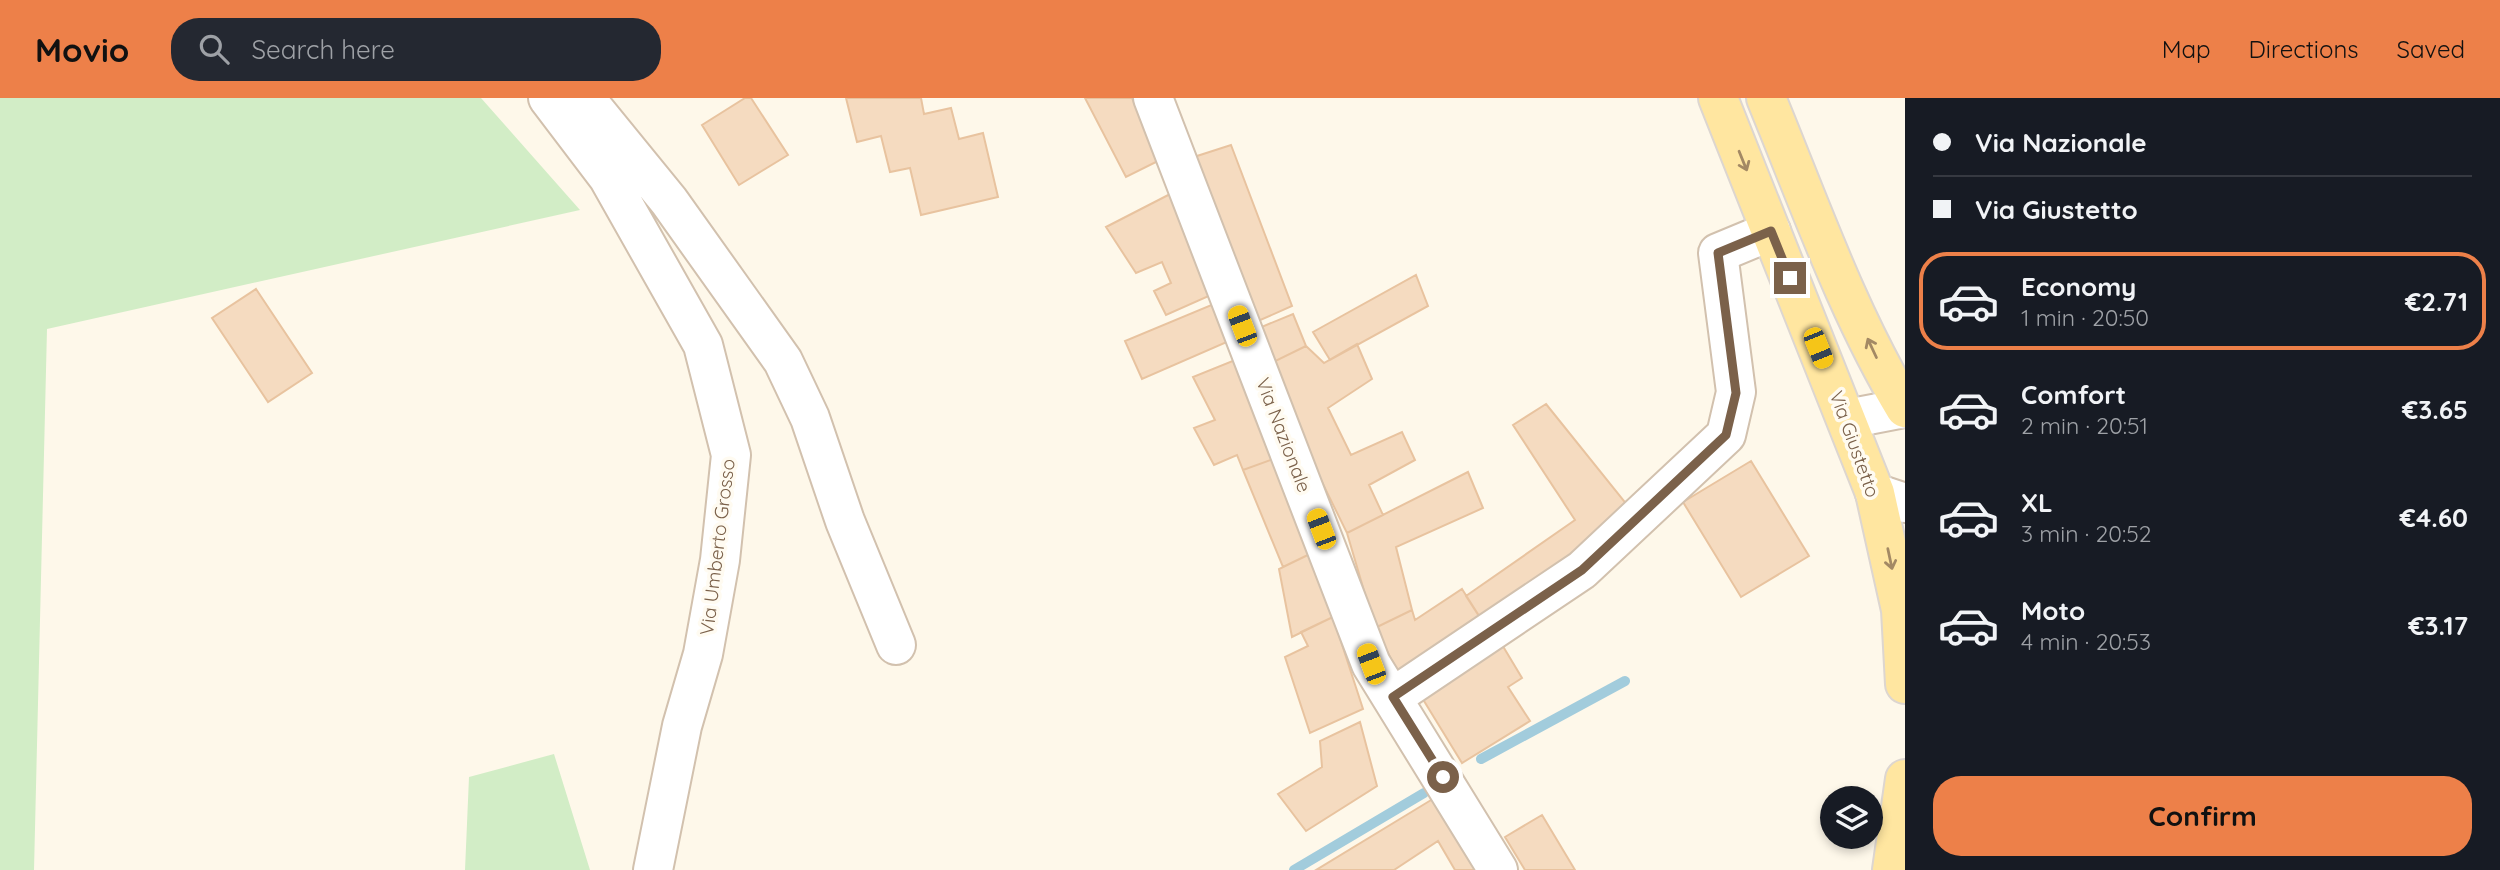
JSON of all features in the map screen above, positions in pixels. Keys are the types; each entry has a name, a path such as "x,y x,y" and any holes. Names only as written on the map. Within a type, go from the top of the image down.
{"main road":[{"name":"Via Giustetto","path":"1718,98 1847,419 1890,498 1905,684"},
{"path":"1766,98 1856,314 1881,368 1905,408"},
{"path":"1892,870 1905,779"}],"street":[{"name":"Via Umberto Grosso","path":"548,98 608,177 704,345 731,456 720,560 703,654 682,726 653,870"},
{"path":"585,98 669,201 783,361 810,418 845,521 896,645"},
{"name":"Via Nazionale","path":"1153,98 1371,664 1498,870"},
{"path":"1393,697 1582,570 1726,435 1736,393 1718,253 1771,231"},
{"path":"1847,419 1905,408"},
{"path":"1890,498 1905,526"}],"green space":[{"path":"0,98 481,98 580,210 47,329 34,870 0,870"},
{"path":"554,754 590,870 465,870 469,777"}],"building":[{"path":"745,98 751,98 788,155 739,185 702,125"},
{"path":"846,98 921,98 924,114 951,108 959,139 983,133 998,197 921,215 910,168 890,172 881,136 857,142"},
{"path":"1085,98 1132,98 1162,159 1126,177"},
{"path":"1231,145 1292,306 1249,325 1194,157"},
{"path":"1176,191 1211,295 1166,315 1154,291 1171,283 1162,262 1136,273 1106,227"},
{"path":"1416,275 1428,306 1330,360 1313,332"},
{"path":"256,289 312,373 268,402 212,318"},
{"path":"1221,301 1236,338 1142,379 1125,341"},
{"path":"1293,314 1306,346 1265,366 1252,331"},
{"path":"1357,344 1372,379 1328,408 1351,455 1402,432 1415,460 1369,485 1383,515 1347,533 1265,366 1306,346 1324,363"},
{"path":"1240,358 1279,457 1243,470 1237,455 1214,465 1194,428 1215,420 1193,377"},
{"path":"1546,404 1636,516 1488,630 1466,596 1575,520 1513,425"},
{"path":"1279,457 1314,552 1283,567 1243,470"},
{"path":"1751,461 1809,556 1741,597 1683,502"},
{"path":"1468,472 1483,508 1396,547 1412,610 1375,628 1347,533"},
{"path":"1314,552 1333,617 1292,637 1279,569"},
{"path":"1462,589 1488,630 1402,680 1375,628 1412,610 1415,620"},
{"path":"1333,617 1363,709 1310,733 1285,657 1308,646 1301,632"},
{"path":"1495,633 1522,678 1508,687 1530,721 1462,763 1413,683"},
{"path":"1360,722 1377,786 1306,831 1278,794 1322,767 1320,741"},
{"path":"1441,794 1488,870 1455,870 1438,841 1394,870 1316,870"},
{"path":"1542,815 1575,870 1525,870 1505,837"}],"waterway":[{"path":"1481,759 1625,681"},
{"path":"1294,870 1424,793"}],"route":[{"path":"1443,777 1393,697 1582,570 1726,435 1733,415 1736,393 1718,253 1771,231 1790,278"}]}
